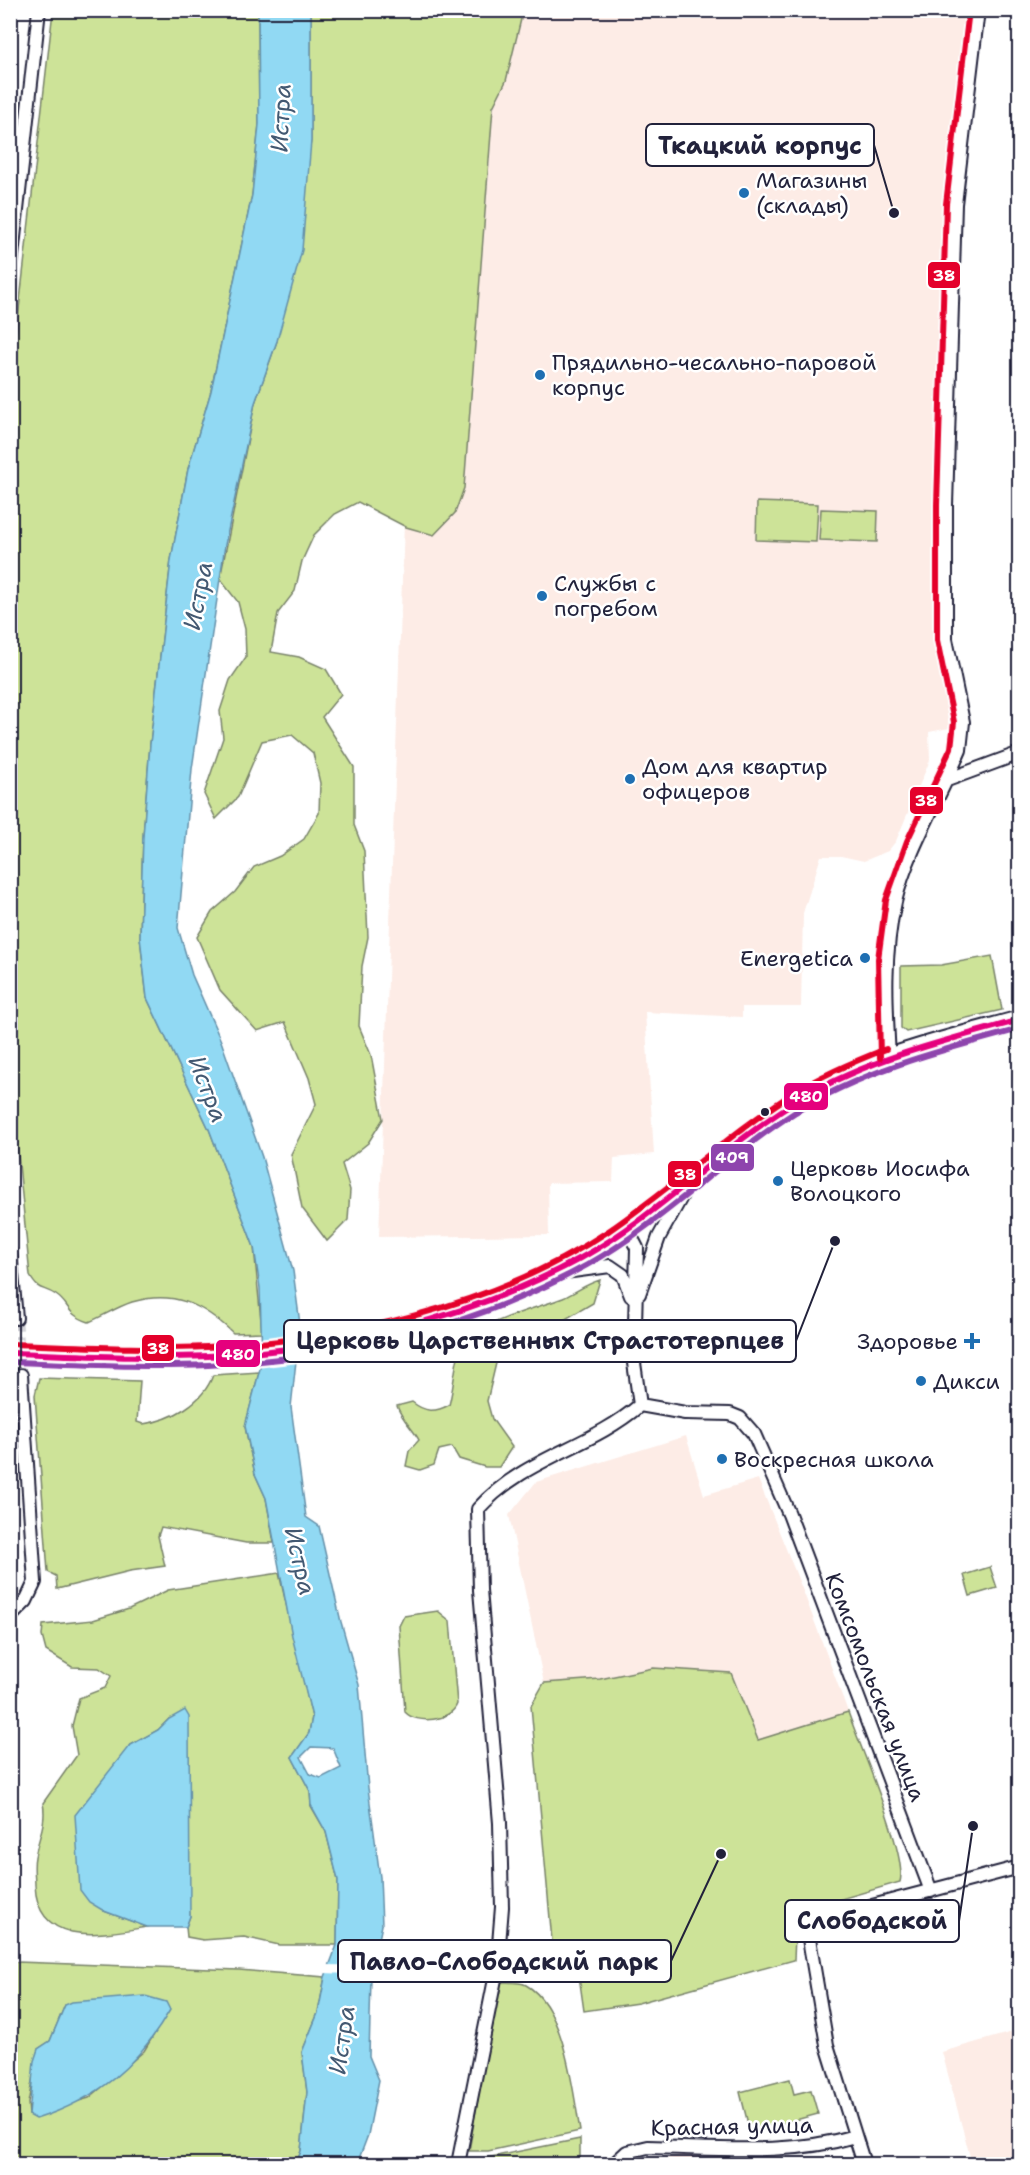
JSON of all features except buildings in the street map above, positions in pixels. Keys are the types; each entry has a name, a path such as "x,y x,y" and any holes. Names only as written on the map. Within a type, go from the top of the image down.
{"main road":[{"path":"10,1353 150,1356 259,1353 326,1344 375,1333 458,1309 542,1278 584,1256 627,1229 796,1102 839,1077 889,1058 1020,1020"}],"street":[{"path":"10,274 39,10"},
{"path":"889,1058 885,1015 887,959 895,900 907,867 960,750 963,733 958,689 946,639 946,505 955,204 978,10"},
{"path":"947,780 1020,753"},
{"path":"634,1306 659,1237 690,1181"},
{"path":"458,2164 497,1969 502,1907 500,1823 480,1590 478,1509 519,1473 548,1456 616,1425 640,1405 634,1363 637,1248 627,1229"},
{"path":"10,1252 16,1318"},
{"path":"542,1278 581,1268 610,1266 623,1275 634,1306"},
{"path":"10,1617 26,1601 35,1582 21,1375"},
{"name":"Комсомольская улица","path":"640,1405 685,1413 730,1414 740,1418 754,1434 789,1514 931,1891"},
{"path":"864,2164 827,2045 808,1932 819,1920 1020,1867"},
{"name":"Красная улица","path":"614,2164 627,2152 648,2147 778,2150 825,2145 855,2136"}],"shaded area":[{"path":"458,11 966,11 944,199 941,471 936,472 936,637 949,728 929,732 930,760 896,841 888,851 864,861 841,856 821,856 803,913 801,1007 742,1007 742,1017 645,1012 654,1154 614,1158 613,1182 548,1183 549,1235 379,1237 414,237"},
{"path":"686,1436 704,1495 758,1479 848,1712 758,1740 730,1673 653,1668 600,1679 544,1683 509,1515 536,1482"},
{"path":"1019,2030 1019,2164 972,2164 942,2052"},
{"path":"695,2152 758,2155 759,2164 643,2164"}],"green space":[{"path":"53,11 258,11 259,124 252,195 211,391 188,469 171,560 150,744 143,837 140,937 147,998 209,1129 254,1247 262,1332 233,1333 199,1307 187,1302 161,1298 132,1302 89,1322 72,1313 61,1299 51,1292 38,1287 30,1276 10,1073 10,388"},
{"path":"311,11 523,11 506,81 493,107 464,488 455,513 434,535 406,527 358,502 335,514 314,535 302,561 295,591 278,613 271,652 299,657 326,669 341,694 322,717 354,767 354,825 364,851 368,937 362,966 359,1026 371,1055 383,1119 368,1143 342,1164 350,1190 348,1220 327,1241 302,1208 291,1154 316,1104 309,1078 285,1022 257,1031 220,990 197,937 212,912 235,892 254,867 280,856 304,839 319,813 320,783 313,753 292,735 262,741 238,797 216,819 204,794 223,738 220,711 230,680 246,657 245,629 238,602 220,579 255,403 277,341 311,141"},
{"path":"757,502 818,504 816,542 756,540"},
{"path":"821,509 878,511 877,542 819,540"},
{"path":"992,956 1002,1010 906,1032 901,1028 901,966 941,965"},
{"path":"600,1280 593,1303 497,1359 487,1401 492,1419 512,1447 499,1467 485,1467 459,1459 452,1447 439,1450 434,1465 420,1470 406,1466 409,1451 419,1440 397,1406 412,1402 421,1408 434,1410 449,1405 460,1350 476,1332 506,1318 563,1298"},
{"path":"259,1372 245,1427 255,1474 266,1498 274,1543 246,1543 161,1527 158,1536 165,1566 130,1571 57,1589 56,1576 48,1572 35,1395 39,1378 140,1381 137,1422 143,1424 165,1419 185,1409 202,1394 213,1375"},
{"path":"990,1567 997,1588 970,1596 964,1575"},
{"path":"279,1573 312,1717 309,1733 292,1757 310,1791 311,1806 326,1832 338,1880 337,1945 279,1945 244,1937 203,1940 187,1937 186,1927 190,1916 169,1719 158,1730 129,1746 104,1911 147,1927 93,1934 76,1933 60,1928 48,1920 39,1905 35,1885 34,1860 43,1824 43,1803 77,1755 72,1726 79,1698 105,1688 111,1676 99,1668 72,1667 46,1651 42,1636 43,1625 93,1620 129,1609 168,1590"},
{"path":"438,1611 450,1621 457,1704 454,1710 441,1717 417,1719 405,1712 399,1626 404,1616"},
{"path":"653,1668 731,1673 758,1740 848,1712 890,1825 901,1868 900,1882 796,1912 794,1960 638,2003 584,2011 578,1969 552,1941 531,1706 544,1683 600,1679"},
{"path":"10,1963 239,1970 325,1977 318,2013 302,2052 307,2092 301,2151 296,2164 11,2164","holes":["65,2005 169,2010 144,2051 89,2098 29,2115 28,2103 38,2049 50,2041"]},
{"path":"498,1982 526,1985 539,1996 550,2011 565,2051 580,2131 488,2151 469,2151"},
{"path":"790,2079 794,2094 811,2090 818,2114 750,2132 740,2092"},
{"path":"580,2139 580,2164 466,2164 467,2162"}],"water":[{"name":"Истра","path":"258,11 311,11 311,141 302,250 277,341 255,403 225,545 192,769 178,928 192,975 221,1041 262,1157 293,1271 300,1324 291,1407 306,1517 319,1526 341,1622 359,1685 368,1788 380,1877 382,1925 371,1978 369,2056 379,2080 368,2135 357,2164 296,2164 301,2151 307,2092 302,2052 318,2013 325,1977 337,1945 338,1880 326,1832 311,1805 310,1791 292,1757 309,1733 312,1717 292,1636 266,1498 255,1474 245,1426 262,1361 260,1288 254,1247 209,1129 147,998 140,937 143,837 150,744 171,560 188,469 211,391 252,195 259,124","holes":["311,1747 333,1748 341,1768 321,1778 310,1774 301,1757"]},
{"path":"185,1710 189,1717 190,1916 186,1927 147,1927 104,1911 89,1902 80,1890 75,1815 129,1746 158,1730 169,1719"},
{"path":"145,1996 166,2002 170,2010 144,2048 129,2064 97,2091 78,2102 36,2119 29,2115 34,2061 38,2049 50,2041 65,2005 72,2002"}],"pier":[{"path":"302,1332 299,1363 257,1368 259,1338"},
{"path":"326,1965 377,1966 375,1975 323,1973"}],"tunnel":[{"path":"16,1318 21,1375"}],"transit line":[{"name":"38","path":"880,1058 878,959 886,900 907,841 951,748 954,722 937,640 937,505 946,204 969,10"},
{"name":"480","path":"10,1353 158,1357 256,1353 352,1339 447,1315 538,1280 609,1241 661,1204 763,1124 816,1090 901,1054 1020,1020"},
{"name":"409","path":"10,1362 158,1366 257,1362 354,1348 451,1323 497,1307 587,1265 641,1230 768,1131 820,1098 875,1073 961,1045 1020,1029"},
{"name":"38","path":"10,1344 158,1348 259,1343 363,1328 466,1300 515,1281 607,1232 747,1125 795,1092 840,1068 886,1049"}],"place":[{"name":"Магазины (склады)","path":"744,193"},
{"name":"Ткацкий корпус","path":"894,213"},
{"name":"Прядильно-чесально-паровой корпус","path":"540,375"},
{"name":"Службы с погребом","path":"542,596"},
{"name":"Дом для квартир офицеров","path":"630,779"},
{"name":"Energetica","path":"865,958"},
{"name":"Церковь Иосифа Волоцкого","path":"778,1181"},
{"name":"Церковь Царственных Страстотерпцев","path":"835,1241"},
{"name":"Здоровье","path":"972,1341"},
{"name":"Дикси","path":"921,1381"},
{"name":"Воскресная школа","path":"722,1459"},
{"name":"Слободской","path":"973,1826"},
{"name":"Павло-Слободский парк","path":"721,1854"}]}
